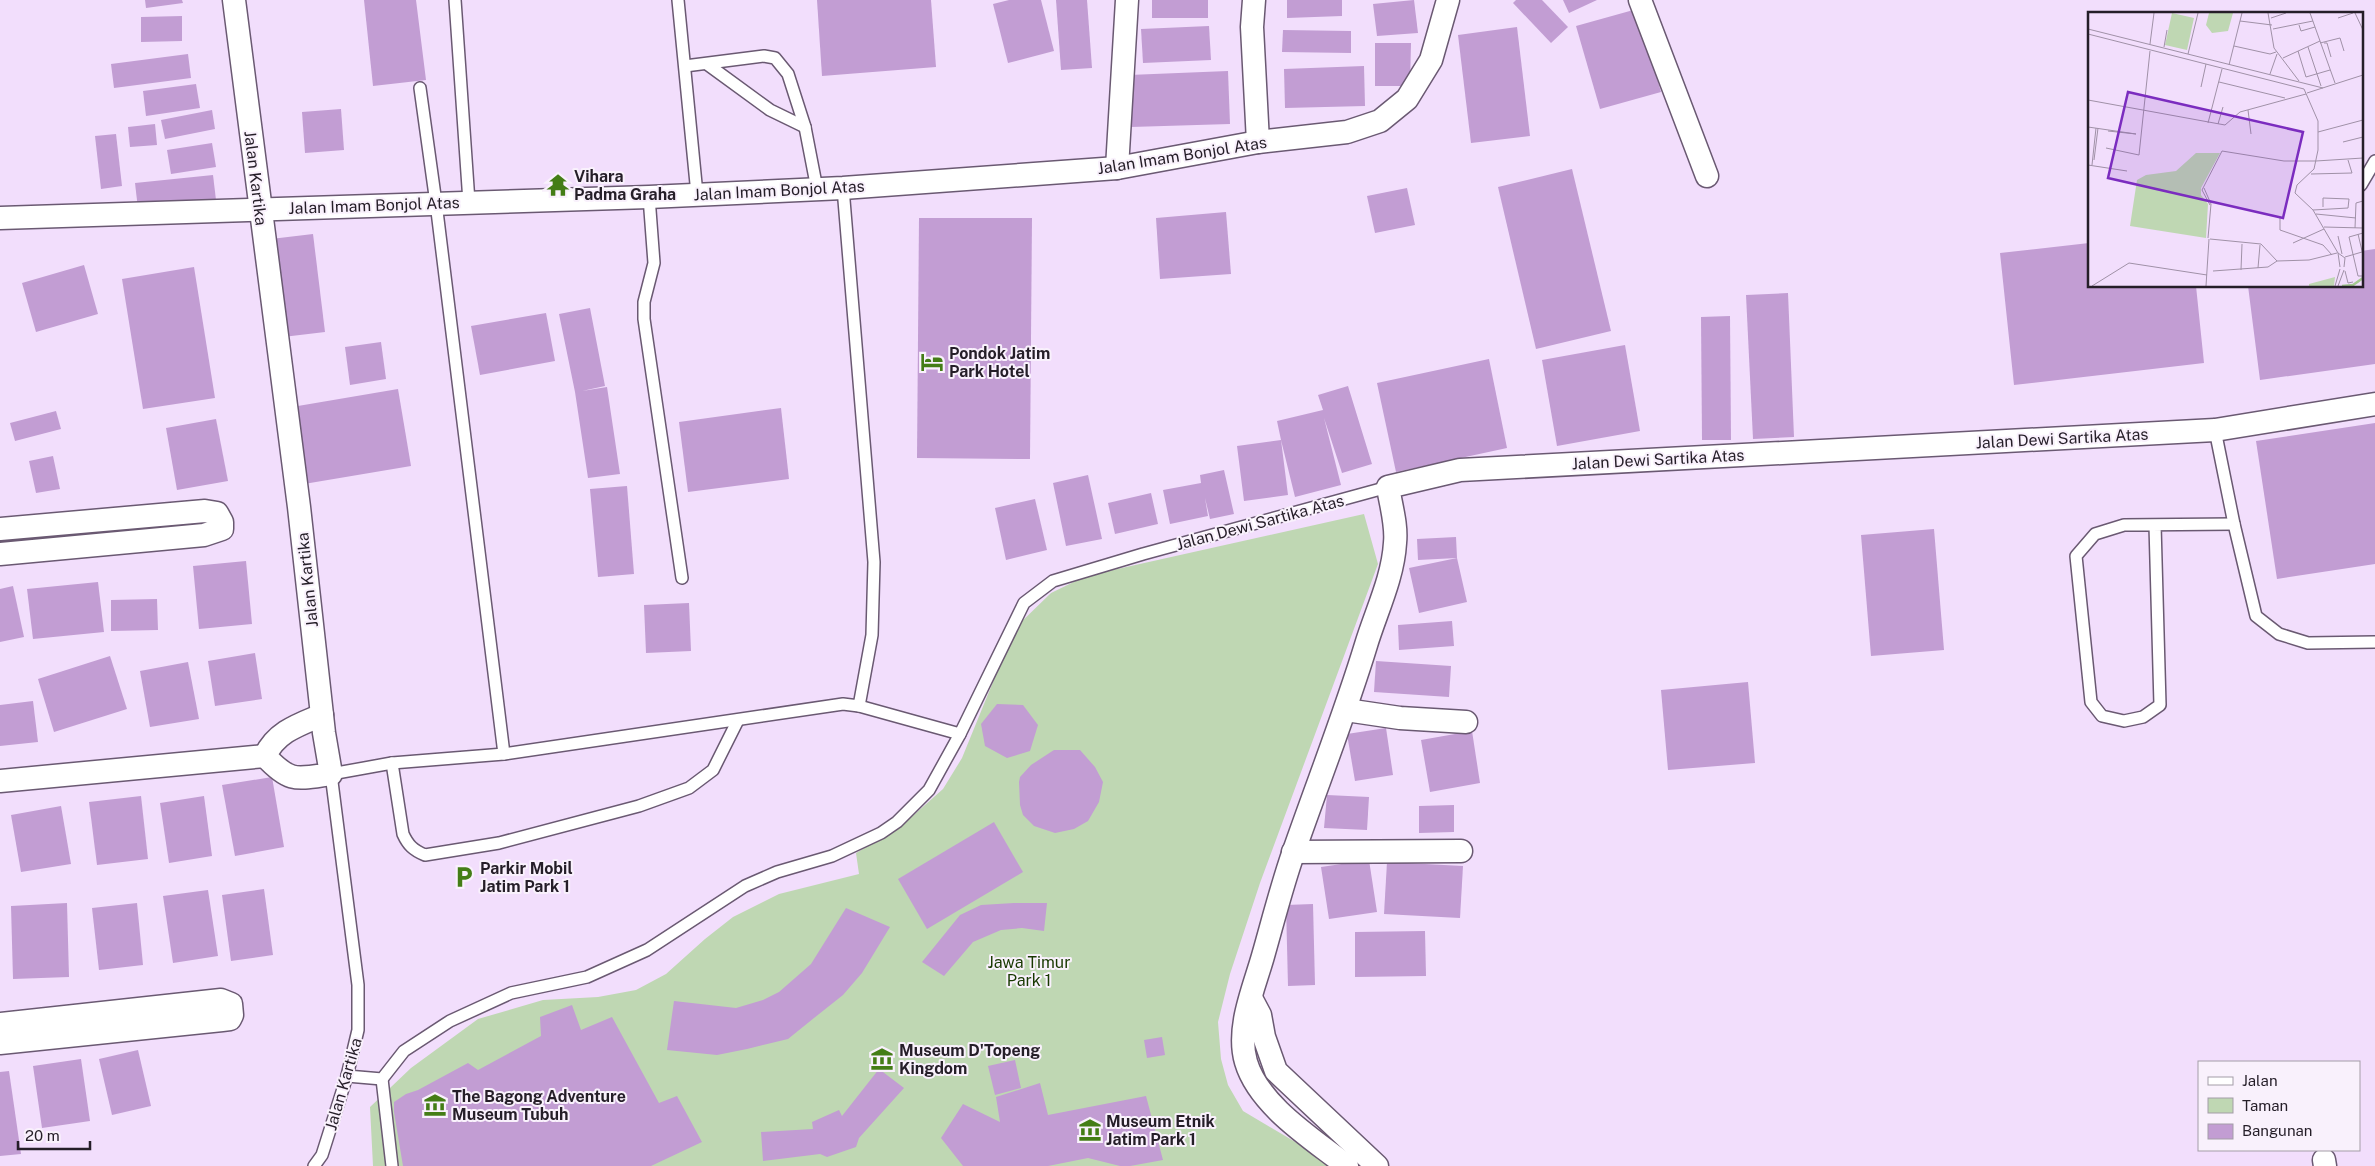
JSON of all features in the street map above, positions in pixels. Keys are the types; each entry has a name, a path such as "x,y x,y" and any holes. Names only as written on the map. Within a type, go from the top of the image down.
{"street":[{"name":"Jalan Kartika","path":"234,0 299,507 322,715 331,774"},
{"path":"1117,168 1126,0"},
{"path":"1254,0 1252,28 1258,142"},
{"name":"Jalan Imam Bonjol Atas","path":"0,218 650,197 843,188 1117,168 1258,142 1347,132 1380,122 1407,99 1431,60 1448,0"},
{"path":"1640,0 1707,176"},
{"name":"Jalan Dewi Sartika Atas","path":"1388,487 1460,470 2216,430 2375,404"},
{"path":"1347,1166 1284,1116 1252,1077 1245,1061 1243,1041 1251,998 1293,852 1346,710 1393,562 1395,526 1388,487"},
{"path":"0,529 205,511 217,513 222,522 222,529 204,535 0,554"},
{"path":"1346,710 1400,718 1466,722"},
{"path":"265,756 275,739 286,731 322,715"},
{"path":"265,756 276,768 297,779 331,774"},
{"path":"0,781 265,756"},
{"path":"1293,852 1461,851"},
{"path":"1251,998 1260,1015 1264,1037 1276,1071 1377,1166"},
{"path":"0,1024 221,1000 231,1004 232,1015 230,1019 222,1020 0,1043"}],"lane":[{"path":"455,0 469,202"},
{"path":"678,0 697,194"},
{"path":"685,66 764,56 775,58 788,74 805,127 817,189"},
{"path":"707,64 770,110 805,127"},
{"path":"420,88 504,754"},
{"path":"2362,183 2375,161"},
{"path":"843,188 874,562 872,635 859,706"},
{"path":"650,197 654,263 644,302 644,319 682,578"},
{"path":"2216,430 2234,524 2256,616 2279,634 2308,643 2375,642"},
{"name":"Jalan Dewi Sartika Atas","path":"382,1079 404,1051 450,1021 511,993 587,977 647,950 745,886 777,872 832,856 882,833 897,822 929,790 960,734 1024,603 1053,581 1143,554 1388,487"},
{"path":"2155,525 2160,704 2143,717 2124,721 2102,716 2090,702 2076,556 2095,534 2124,525 2234,524"},
{"path":"331,774 392,764 504,754 843,704 859,706 938,726 960,734"},
{"path":"392,764 403,834 408,844 415,851 425,855 499,843 639,806 689,788 713,770 738,720"},
{"name":"Jalan Kartika","path":"314,1166 322,1155 347,1076 358,1030 358,985 331,774"},
{"path":"347,1076 382,1079 392,1166"},
{"path":"322,1155 328,1166"}],"green space":[{"name":"Jawa Timur Park 1","path":"1364,514 1378,564 1260,883 1230,974 1218,1022 1221,1059 1228,1085 1243,1111 1314,1153 1330,1166 373,1166 370,1107 411,1068 478,1019 543,1000 598,997 636,990 666,974 733,917 779,894 859,874 856,853 899,828 943,789 962,758 1015,628 1051,593 1086,576"}],"building":[{"path":"145,0 182,0 183,3 146,8"},
{"path":"364,0 416,0 426,80 373,86"},
{"path":"817,0 931,0 936,67 822,76"},
{"path":"1009,0 1041,0 1054,51 1008,63 993,4"},
{"path":"1056,0 1087,0 1092,68 1061,70"},
{"path":"1152,0 1208,0 1208,18 1152,18"},
{"path":"1287,0 1342,0 1342,16 1287,18"},
{"path":"1414,0 1418,33 1377,36 1373,4"},
{"path":"1516,0 1542,0 1568,27 1551,43 1513,3"},
{"path":"1563,0 1597,0 1569,13"},
{"path":"1637,9 1661,92 1600,109 1576,26"},
{"path":"182,16 182,41 141,42 141,17"},
{"path":"1209,26 1211,60 1143,63 1141,29"},
{"path":"1517,27 1530,136 1471,143 1458,35"},
{"path":"1283,30 1351,31 1351,53 1282,52"},
{"path":"1375,43 1411,43 1410,86 1375,86"},
{"path":"188,54 191,78 114,88 111,64"},
{"path":"1364,66 1365,106 1285,108 1284,69"},
{"path":"1228,71 1230,124 1131,127 1129,75"},
{"path":"196,84 200,108 146,116 143,91"},
{"path":"341,109 344,150 305,153 302,112"},
{"path":"212,110 215,129 165,139 161,120"},
{"path":"155,124 157,145 130,147 128,127"},
{"path":"116,134 122,186 101,189 95,136"},
{"path":"212,143 216,167 171,174 167,150"},
{"path":"1572,169 1611,331 1536,349 1498,187"},
{"path":"213,175 216,200 138,209 135,183"},
{"path":"1407,188 1415,225 1375,233 1367,196"},
{"path":"1226,212 1231,274 1160,279 1156,218"},
{"path":"919,218 1032,218 1030,459 917,458"},
{"path":"313,234 325,332 283,337 271,239"},
{"path":"2088,243 2088,288 2196,288 2204,363 2014,385 2000,253"},
{"path":"2375,249 2375,364 2260,380 2248,288 2362,288 2362,251"},
{"path":"84,265 98,314 36,332 22,283"},
{"path":"194,267 215,398 143,409 122,279"},
{"path":"1788,293 1794,437 1753,439 1746,295"},
{"path":"590,308 605,386 582,391 607,387 620,474 588,478 575,392 559,314"},
{"path":"546,313 555,361 480,375 471,326"},
{"path":"1730,316 1731,440 1702,440 1701,317"},
{"path":"381,342 386,379 350,385 345,347"},
{"path":"1625,345 1640,431 1557,446 1542,360"},
{"path":"1489,359 1507,448 1396,472 1377,383"},
{"path":"1348,386 1372,464 1342,473 1324,418 1341,485 1295,497 1277,421 1323,410 1318,395"},
{"path":"398,389 411,466 304,484 292,407"},
{"path":"781,408 789,479 688,492 679,422"},
{"path":"56,411 61,429 15,441 10,423"},
{"path":"216,419 228,481 177,490 166,428"},
{"path":"2375,423 2375,564 2277,579 2256,441"},
{"path":"1281,440 1288,495 1244,501 1237,446"},
{"path":"53,456 60,489 36,493 29,461"},
{"path":"1224,470 1234,514 1210,519 1205,498 1208,516 1170,524 1163,490 1201,483 1200,475"},
{"path":"1088,475 1102,539 1066,546 1053,483"},
{"path":"627,486 634,574 598,577 590,489"},
{"path":"1151,493 1158,524 1115,534 1108,503"},
{"path":"1035,499 1047,550 1006,560 995,508"},
{"path":"1934,529 1944,650 1871,656 1861,535"},
{"path":"1456,537 1457,558 1418,560 1417,539"},
{"path":"1457,558 1467,602 1419,613 1409,568"},
{"path":"246,561 252,624 199,629 193,566"},
{"path":"98,582 104,632 33,639 27,589"},
{"path":"13,586 24,637 0,642 0,589"},
{"path":"157,599 158,630 111,631 111,600"},
{"path":"689,603 691,651 646,653 644,605"},
{"path":"1452,621 1454,646 1399,650 1398,625"},
{"path":"255,653 262,699 215,706 208,661"},
{"path":"110,656 127,709 54,732 38,679"},
{"path":"1376,661 1451,666 1449,697 1374,692"},
{"path":"188,662 199,719 150,727 140,671"},
{"path":"1748,682 1755,763 1668,770 1661,690"},
{"path":"33,701 38,742 0,746 0,705"},
{"path":"997,704 1023,705 1038,725 1030,751 1007,758 985,746 981,724"},
{"path":"1386,728 1393,775 1355,781 1347,734"},
{"path":"1472,731 1480,783 1430,792 1421,740"},
{"path":"1054,750 1080,750 1095,767 1103,782 1099,802 1088,821 1074,829 1055,833 1034,826 1023,815 1020,805 1019,782 1020,777 1031,765"},
{"path":"272,777 284,847 235,856 222,785"},
{"path":"1327,795 1369,797 1367,830 1324,828"},
{"path":"141,796 148,859 97,865 89,802"},
{"path":"204,796 212,856 169,863 160,803"},
{"path":"1454,805 1454,832 1419,833 1419,806"},
{"path":"61,806 71,864 21,872 11,815"},
{"path":"994,822 1023,872 927,929 898,879"},
{"path":"1369,860 1377,912 1329,919 1321,867"},
{"path":"1387,862 1463,866 1460,918 1384,914"},
{"path":"264,889 273,955 231,961 222,895"},
{"path":"208,890 218,956 173,963 163,896"},
{"path":"67,903 69,977 13,979 11,906"},
{"path":"137,903 143,965 99,970 92,908"},
{"path":"1047,903 1044,931 1022,928 1001,930 973,942 944,976 922,962 960,915 981,905"},
{"path":"1313,904 1315,985 1288,986 1286,905"},
{"path":"846,908 890,927 862,973 843,995 788,1039 717,1055 667,1050 674,1001 736,1008 763,1000 779,992 811,964"},
{"path":"1425,931 1426,976 1355,977 1355,932"},
{"path":"572,1005 581,1030 612,1017 659,1103 677,1096 702,1142 651,1166 403,1166 394,1102 468,1063 478,1070 541,1036 540,1017"},
{"path":"1162,1037 1165,1055 1147,1058 1144,1040"},
{"path":"138,1050 151,1106 112,1115 99,1059"},
{"path":"81,1059 90,1121 42,1128 33,1066"},
{"path":"1015,1060 1021,1088 995,1095 988,1066"},
{"path":"879,1069 904,1088 859,1138 856,1147 827,1157 820,1154 763,1161 761,1132 813,1129 812,1122 839,1110 842,1116"},
{"path":"9,1071 21,1154 0,1156 0,1072"},
{"path":"1040,1083 1048,1115 1146,1096 1163,1160 1130,1166 1120,1166 1088,1158 1048,1166 963,1166 941,1138 963,1104 1000,1122 996,1097"}],"place":[{"name":"Vihara Padma Graha","path":"558,185"},
{"name":"Pondok Jatim Park Hotel","path":"932,362"},
{"name":"Parkir Mobil Jatim Park 1","path":"464,877"},
{"name":"Museum D'Topeng Kingdom","path":"882,1059"},
{"name":"The Bagong Adventure Museum Tubuh","path":"435,1105"},
{"name":"Museum Etnik Jatim Park 1","path":"1090,1130"}]}
